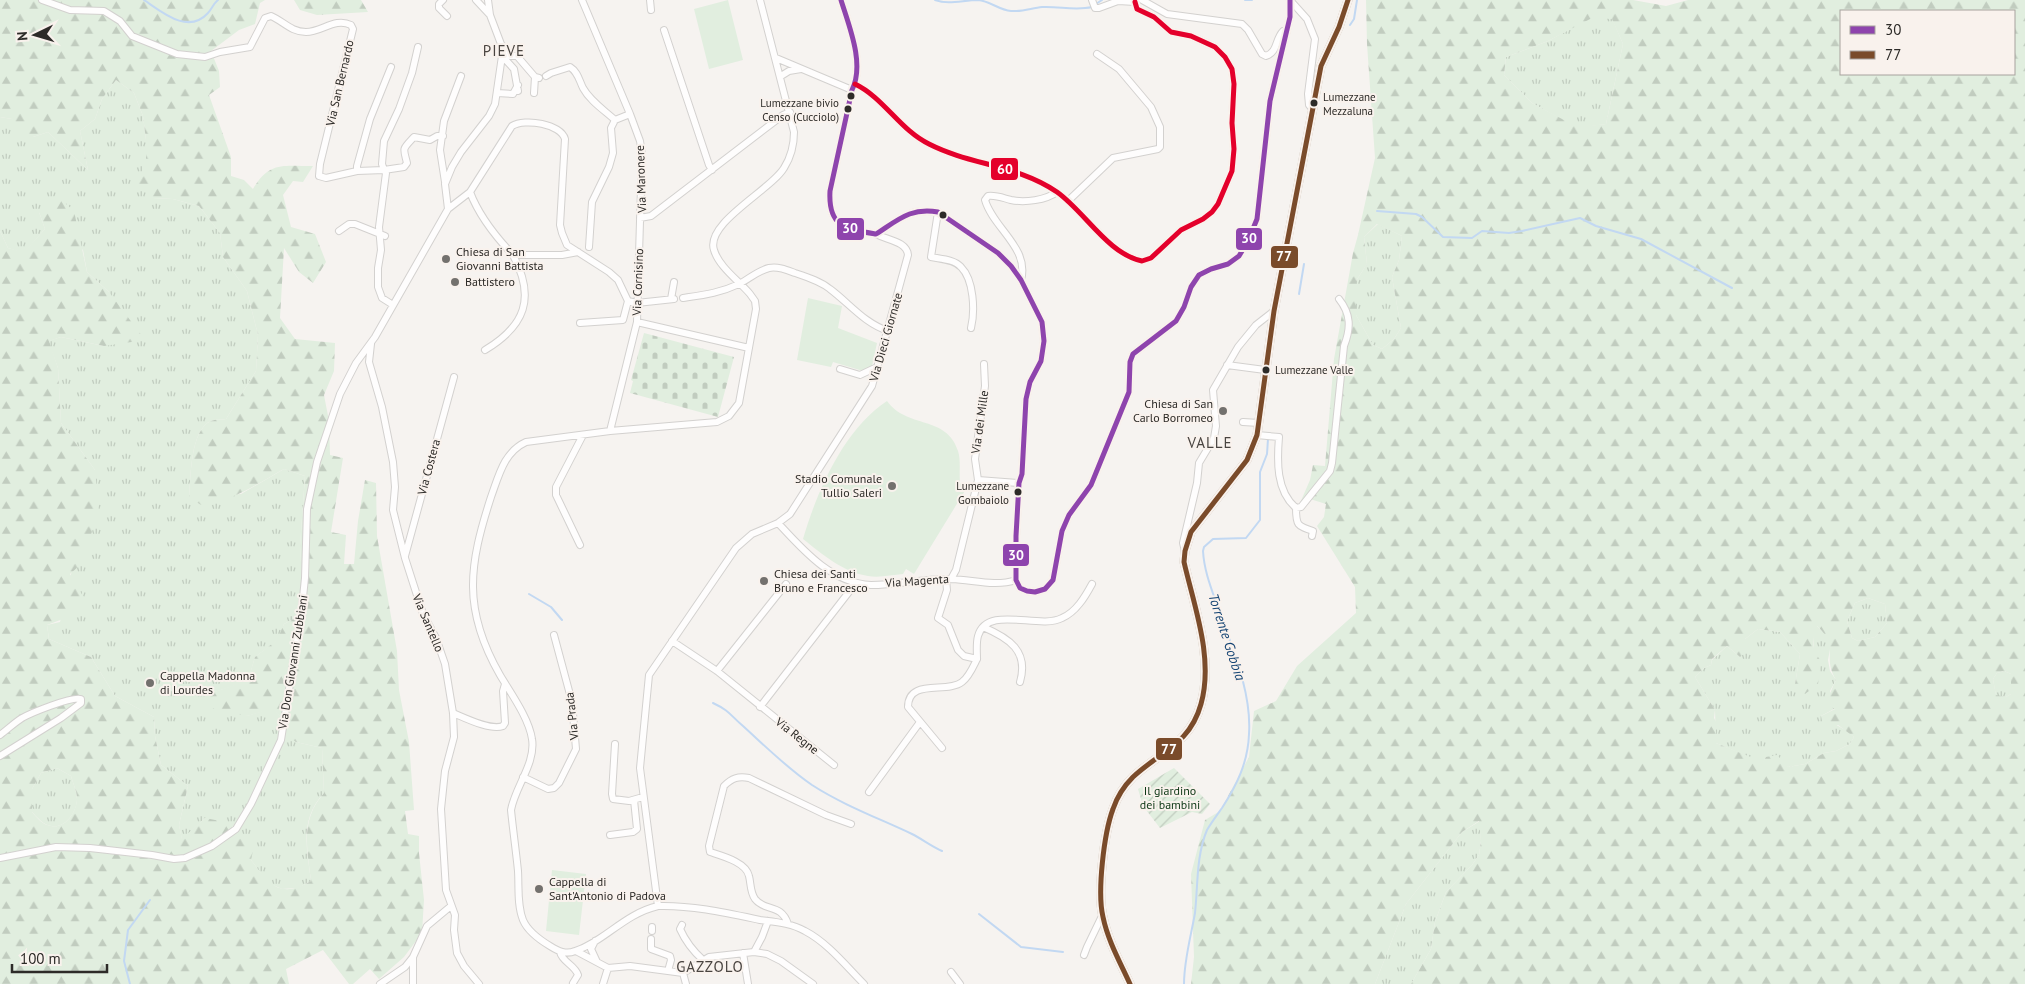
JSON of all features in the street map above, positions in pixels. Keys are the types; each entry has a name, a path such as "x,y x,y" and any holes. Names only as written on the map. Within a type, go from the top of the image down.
{"main road":[{"path":"1130,984 1110,941 1102,916 1101,879 1109,819 1115,802 1132,778 1184,737 1196,718 1204,694 1206,670 1203,647 1184,562 1184,551 1191,532 1247,460 1257,434 1274,311 1321,66 1339,28 1348,0"}],"street":[{"name":"Via San Bernardo","path":"42,0 70,10 104,11 120,20 132,36 177,54 205,57 250,48 265,18 271,16 291,29 306,32 342,22 351,25 353,29 320,164 319,176 326,178 357,171 404,167 407,163 403,154 404,148 414,137 430,140 437,136 443,136"},
{"path":"443,0 439,4 439,8 447,16"},
{"path":"476,0 490,15"},
{"path":"445,184 461,152 489,116 495,104 502,56 501,44 490,15 488,0"},
{"name":"Via Maronere","path":"582,0 640,140 642,154 640,218 651,216 783,115 790,112"},
{"path":"650,0 651,10"},
{"path":"760,0 790,112 794,141 791,155 784,170 722,226 713,238 713,248 717,258 755,301 756,309 739,403 729,416 717,422 610,431 526,442 514,448 508,454 478,536 473,596 475,618 483,642 532,737 531,758 514,797 511,810 523,920 538,938 560,952 576,951 638,912 658,906 678,906 788,924 803,930 819,940 864,984"},
{"path":"841,0 857,50 853,87 830,191 829,206 833,217 843,227 876,234 911,212 926,210 938,212 998,253 1011,266 1021,280 1042,322 1044,341 1041,361 1030,382 1026,400 1016,536 1016,580 1020,588 1027,592 1045,589 1052,580 1062,531 1069,514 1091,485 1129,392 1130,362 1133,354 1176,321 1184,308 1190,288 1199,276 1211,269 1228,264 1239,256 1248,241 1257,220 1270,100 1290,17 1290,0"},
{"path":"1290,0 1307,19 1316,39 1308,94 1309,105 1313,110"},
{"path":"776,58 792,63 800,69 868,91 908,129 927,144 1036,180 1068,201 1108,241 1126,255 1142,261 1151,258 1181,230 1212,212 1224,191 1232,171 1234,84 1232,69 1225,57 1214,47 1191,36 1171,32 1154,17 1137,9 1138,1"},
{"path":"1093,4 1138,1 1167,14 1242,24 1248,30 1262,54 1266,56 1272,54 1275,50 1278,36 1282,31 1287,31"},
{"path":"664,30 712,170"},
{"path":"501,44 510,56 518,56 540,77"},
{"path":"393,305 382,298 378,287 378,268 383,235 379,227 387,177 382,164 384,142 412,73 418,47"},
{"path":"1068,201 1113,158 1158,150 1160,146 1160,127 1151,107 1119,69 1097,54"},
{"path":"496,93 513,94 518,87 514,69 502,56"},
{"path":"357,171 356,166 370,119 391,67"},
{"path":"534,93 540,77 570,67 576,70 585,92 615,120"},
{"path":"781,76 789,71 800,69"},
{"path":"448,209 440,150 444,121 461,76"},
{"path":"589,248 592,202 609,167 613,153 611,128 615,120 630,114"},
{"path":"448,209 470,192 512,126 518,122 529,122 560,130 565,139 560,225 567,245 609,272 618,280 628,301 623,320 580,323"},
{"path":"470,192 485,222 513,255 521,273 525,290 524,302 519,318 512,330 485,350"},
{"path":"1021,280 1023,272 1022,260 1008,236 987,208 985,200 988,196 994,195 1013,201 1028,201 1057,192"},
{"name":"Via Don Giovanni Zubbiani","path":"0,858 56,847 90,848 180,859 194,855 212,846 236,829 251,804 281,740 303,601 307,509 317,462 340,394 356,363 371,343 448,209"},
{"path":"938,212 931,257 948,260 961,266 972,288 974,314 972,328"},
{"name":"Via Cornisino","path":"640,218 637,322 749,348"},
{"path":"340,231 349,224 355,224 383,235"},
{"name":"Via Dieci Giornate","path":"778,523 790,514 872,386 908,255 908,250 903,245 876,234"},
{"path":"513,255 562,255 578,252"},
{"path":"683,298 716,294 770,268 791,271 829,287 858,315 888,331"},
{"path":"628,301 637,303 672,299 674,282"},
{"path":"1296,508 1300,506 1330,471 1332,464 1344,346 1349,334 1347,313 1339,299"},
{"path":"1184,551 1183,543 1197,483 1199,463 1214,438 1216,426 1213,390 1227,364 1256,325 1274,311"},
{"path":"610,431 637,322"},
{"name":"Via Santello","path":"371,343 369,362 382,407 393,462 395,487 393,510 405,558 423,614 436,638 445,664 453,713 454,737 445,771 441,809 446,890 455,915 454,930 457,953 464,966 479,984"},
{"name":"Via dei Mille","path":"976,659 964,656 958,650 948,625 938,618 947,590 948,579 956,570 978,480 975,459 985,386 984,364"},
{"path":"1227,364 1265,370"},
{"path":"840,369 860,375 877,367"},
{"name":"Via Costera","path":"405,558 454,377"},
{"path":"1243,422 1258,423"},
{"path":"1257,434 1279,437 1276,462 1283,488 1290,502 1296,508 1297,523 1299,526 1313,531 1312,536"},
{"path":"580,545 558,500 556,487 583,435"},
{"path":"978,480 1019,483"},
{"path":"658,906 640,768 646,686 653,667 736,548 752,534 778,523"},
{"name":"Via Magenta","path":"778,523 802,549 834,575 854,582 872,585 948,579 1004,584 1016,580"},
{"path":"760,707 852,588 854,582"},
{"path":"716,671 786,584"},
{"path":"942,748 908,707 908,699 912,693 922,689 955,686 962,682 971,672 976,659 978,636 983,627 990,621 1001,619 1045,623 1063,618 1074,610 1092,584"},
{"path":"983,627 995,632 1014,646 1020,656 1024,669 1020,682"},
{"name":"Via Prada","path":"523,777 548,789 554,788 559,783 576,750 572,702 554,635"},
{"name":"Via Regne","path":"672,642 716,671 834,765"},
{"path":"453,713 496,728 503,726 505,723 503,691 505,684"},
{"path":"0,735 22,718 77,697 81,699 81,703 61,718 0,756"},
{"path":"869,792 920,722"},
{"path":"615,744 612,794 616,800 634,800 643,797"},
{"path":"788,924 780,911 761,904 756,899 751,890 749,874 744,869 730,859 710,852 709,846 714,833 724,786 731,779 740,776 749,778 826,815 851,824"},
{"path":"610,835 633,832 636,829 634,800"},
{"path":"380,984 404,967 413,957 428,926 451,906"},
{"path":"1084,956 1086,947 1102,916"},
{"path":"754,952 762,938 768,921"},
{"path":"674,923 681,927 695,952 702,960"},
{"path":"651,939 651,950 670,956 668,971"},
{"path":"594,941 591,948 597,962"},
{"path":"576,951 591,961 608,968 630,966 668,971 686,971 702,960 717,955 754,952 767,954 781,961 813,984"},
{"path":"560,952 560,956 577,971 578,975 572,983"},
{"path":"743,953 748,984"},
{"path":"413,957 413,984"},
{"path":"603,984 608,968"},
{"path":"686,971 686,984"},
{"path":"951,972 960,984"}],"green space":[{"path":"0,0 265,0 260,3 255,24 239,30 211,51 219,71 220,87 209,95 231,157 231,176 244,180 253,189 259,180 271,169 285,166 313,166 303,182 293,181 283,195 291,227 315,234 326,262 313,283 299,272 284,248 280,318 295,339 335,343 334,371 324,395 329,421 330,455 343,458 331,532 346,535 344,564 354,564 358,521 365,480 376,483 377,536 397,651 399,690 409,742 414,810 405,811 408,834 419,836 424,900 422,933 404,957 379,979 370,969 353,984 349,984 323,950 286,969 289,984 0,984 0,231 8,248 24,252 45,229 39,212 56,195 74,211 87,272 109,292 145,340 104,346 61,337 49,341 58,368 61,423 95,470 99,512 80,565 70,574 84,598 71,616 47,625 49,639 91,657 115,696 154,717 155,736 161,765 188,786 179,825 182,839 205,818 220,821 254,846 251,860 270,882 276,887 291,889 311,881 307,846 308,824 316,803 324,793 322,748 296,742 284,733 282,718 272,709 247,716 206,707 212,693 248,680 255,657 277,640 284,624 297,617 302,579 300,546 305,476 284,469 224,500 201,505 189,497 191,467 195,444 199,434 204,426 211,421 226,419 256,371 258,335 247,291 223,257 220,233 199,206 173,199 153,198 137,183 146,162 143,116 134,93 116,80 102,99 95,119 80,131 88,170 48,132 33,137 18,138 12,119 0,117","holes":["57,768 71,776 77,798 73,813 61,825 51,826 45,824 32,812 32,789 41,773"]},
{"path":"294,0 361,0 368,12 317,15 300,10"},
{"path":"728,0 743,60 709,69 694,9"},
{"path":"1366,0 1633,0 1666,6 1688,0 2025,0 2025,984 1411,984 1431,949 1435,922 1446,892 1479,855 1481,841 1479,821 1462,832 1406,904 1375,984 1191,984 1194,957 1191,874 1205,820 1220,811 1249,757 1254,711 1276,701 1297,666 1356,613 1355,587 1317,526 1324,517 1326,504 1310,499 1300,503 1310,480 1313,465 1325,466 1334,359 1353,253 1375,158 1367,44","holes":["1592,18 1612,19 1623,44 1606,124 1577,127 1532,103 1504,75 1506,57 1548,41","1377,224 1402,236 1399,260 1392,277 1401,328 1394,339 1382,349 1373,345 1356,315 1356,281 1367,264 1364,237","1868,598 1885,604 1887,623 1875,637 1858,641 1852,638 1847,621 1855,603","1817,626 1828,640 1830,664 1836,680 1830,696 1831,707 1835,709 1821,716 1823,725 1838,725 1854,737 1850,744 1836,751 1824,753 1805,764 1788,767 1777,755 1766,757 1763,762 1716,743 1716,730 1719,727 1714,718 1715,710 1695,677 1704,668 1711,665 1712,659 1727,646 1740,657 1746,651 1745,639 1758,629 1780,632 1800,654 1795,684 1805,694 1818,684 1821,661 1813,645","2004,671 2011,674 2011,694 2006,697 1996,695 1993,679 1997,673"]},
{"path":"1592,17 1612,18 1623,44 1606,124 1577,128 1532,103 1504,75 1506,57 1548,41"},
{"path":"116,80 134,93 143,116 146,162 153,198 173,199 199,206 220,233 223,257 247,291 258,335 256,371 226,419 211,421 204,426 199,434 195,444 191,467 189,497 241,494 284,469 305,476 300,546 302,579 297,617 284,624 278,640 255,657 248,681 212,693 247,716 272,708 282,718 296,742 322,748 324,793 316,803 311,814 307,835 311,881 298,888 282,889 268,883 251,860 205,818 182,840 179,825 188,786 161,765 155,736 154,717 115,696 91,657 49,639 47,625 60,622 95,470 61,423 58,368 48,341 61,337 104,346 109,292 87,272 83,250 39,212 45,229 24,253 8,248 0,231 0,117 12,119 33,137 48,132 88,170 80,131 95,119 102,99"},
{"path":"1378,224 1402,236 1399,260 1392,277 1401,328 1394,339 1382,349 1373,345 1356,315 1356,281 1367,264 1364,237"},
{"path":"808,298 842,306 838,328 877,343 872,366 863,371 833,362 831,367 797,360"},
{"path":"644,333 734,357 718,417 630,393 633,381 631,380"},
{"name":"Stadio Comunale Tullio Saleri","path":"887,401 895,410 905,416 936,427 953,440 959,455 960,483 966,489 914,574 906,569 903,574 872,577 850,571 825,556 803,539 816,501 834,462 858,428"},
{"path":"1868,598 1885,604 1887,623 1875,637 1858,641 1852,638 1847,621 1855,603"},
{"path":"1816,625 1826,635 1831,644 1828,660 1830,671 1836,680 1830,691 1836,708 1821,716 1854,737 1850,744 1836,751 1824,753 1805,764 1788,767 1766,757 1763,763 1716,743 1715,710 1695,677 1704,668 1711,665 1712,660 1727,646 1740,657 1745,639 1758,629 1780,632 1800,654 1795,684 1814,652 1813,635"},
{"path":"2004,671 2011,674 2011,694 2006,697 1996,696 1993,679 1997,673"},
{"path":"57,768 71,776 77,799 75,809 70,818 61,825 51,826 43,822 32,812 32,789 41,773"},
{"name":"Il giardino dei bambini","path":"1174,768 1210,804 1202,814 1192,812 1160,828 1143,806 1138,789"},
{"path":"1480,821 1481,841 1479,855 1446,892 1435,922 1431,949 1411,984 1375,984 1406,904 1462,832"},
{"path":"552,870 586,874 579,935 546,931"}],"waterway":[{"path":"144,0 167,15 184,22 200,19 208,13 218,0"},
{"path":"935,0 951,2 978,0 1011,11 1042,7 1079,9 1092,7"},
{"path":"1096,4 1102,0"},
{"path":"1245,0 1252,0"},
{"name":"Torrente Gobbia","path":"1350,25 1354,19 1357,0"},
{"path":"1377,211 1416,214 1422,217 1443,237 1472,238 1482,231 1509,233 1580,218 1596,226 1641,239 1732,288"},
{"name":"Torrente Gobbia","path":"1299,294 1304,264"},
{"name":"Torrente Gobbia","path":"1184,984 1186,957 1195,913 1199,861 1203,840 1241,773 1249,734 1249,717 1244,684 1210,583 1203,551 1204,547 1213,539 1246,538 1260,520 1260,472 1267,454 1268,439"},
{"path":"529,594 551,607 562,620"},
{"path":"713,703 727,711 785,764 812,785 848,805 912,834 942,851"},
{"path":"130,984 124,961 128,930 150,900"},
{"path":"979,914 1021,947 1063,952"}],"transit line":[{"name":"30","path":"841,0 854,45 857,69 830,191 830,203 836,219 847,228 876,234 912,213 920,211 938,212 998,253 1011,266 1021,280 1042,322 1044,341 1041,361 1030,382 1026,399 1016,536 1016,580 1020,588 1035,592 1045,589 1053,580 1062,531 1069,515 1091,485 1129,392 1130,362 1133,354 1176,321 1184,307 1191,287 1199,275 1228,264 1239,256 1248,241 1257,219 1270,101 1290,17 1290,0"},
{"name":"77","path":"1130,984 1108,934 1101,906 1102,863 1107,832 1115,805 1124,788 1133,777 1182,738 1190,729 1201,704 1205,669 1204,650 1184,562 1185,551 1191,532 1247,460 1257,435 1274,311 1321,66 1339,27 1348,0"},
{"name":"60","path":"855,84 875,97 909,131 929,144 961,157 1010,170 1042,183 1057,192 1118,250 1142,261 1151,258 1181,230 1203,219 1218,204 1232,171 1234,84 1232,69 1225,57 1215,47 1191,36 1171,32 1154,17 1137,9 1135,2"}],"place":[{"name":"Lumezzane Mezzaluna","path":"1314,103"},
{"name":"Lumezzane bivio Censo (Cucciolo)","path":"848,109"},
{"name":"Chiesa di San Giovanni Battista","path":"446,259"},
{"name":"Battistero","path":"455,282"},
{"name":"Lumezzane Valle","path":"1266,370"},
{"name":"Chiesa di San Carlo Borromeo","path":"1223,411"},
{"name":"Stadio Comunale Tullio Saleri","path":"892,486"},
{"name":"Lumezzane Gombaiolo","path":"1018,492"},
{"name":"Chiesa dei Santi Bruno e Francesco","path":"764,581"},
{"name":"Cappella Madonna di Lourdes","path":"150,683"},
{"name":"Cappella di Sant'Antonio di Padova","path":"539,889"}],"district":[{"name":"PIEVE","path":"504,51"},
{"name":"VALLE","path":"1210,443"},
{"name":"GAZZOLO","path":"710,967"}]}
